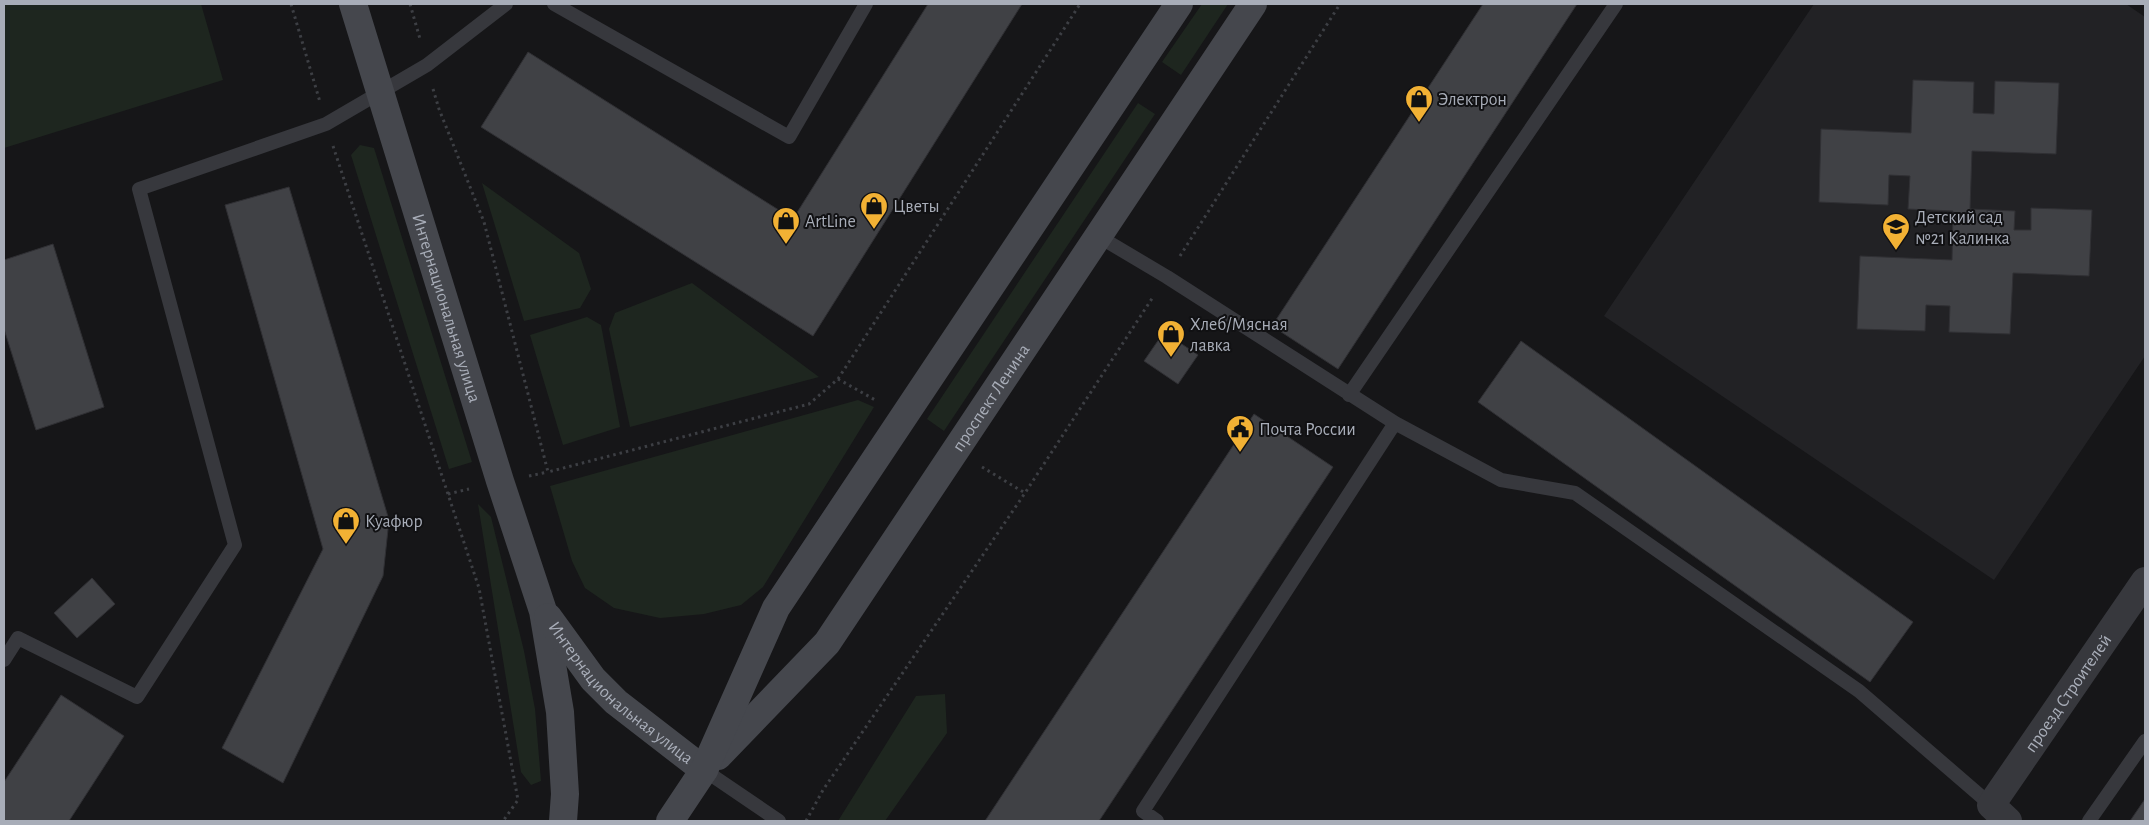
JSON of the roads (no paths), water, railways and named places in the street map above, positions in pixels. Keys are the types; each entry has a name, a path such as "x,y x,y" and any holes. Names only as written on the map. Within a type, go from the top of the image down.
{"main road":[{"name":"Интернациональная улица","path":"354,4 500,481 544,611 560,712 565,794 563,821"},
{"name":"проспект Ленина","path":"670,821 704,770 776,608 1179,4"},
{"name":"проспект Ленина","path":"704,770 827,643 1253,4"},
{"name":"Интернациональная улица","path":"544,611 593,679 616,702 704,770"}],"street":[{"name":"проезд Строителей","path":"2000,813 2145,581"}],"lane":[{"path":"4,660 18,638 137,697 235,545 139,189 326,124 427,65 506,4"},
{"path":"554,4 789,137 866,4"},
{"path":"1349,395 1616,4"},
{"path":"1098,236 1166,277 1395,423 1501,480 1575,493 1859,691 2000,813"},
{"path":"1157,821 1143,811 1395,423"},
{"path":"2090,821 2145,740"},
{"path":"704,770 779,821"}],"place":[{"name":"Электрон","path":"1419,123"},
{"name":"Цветы","path":"874,230"},
{"name":"ArtLine","path":"786,245"},
{"name":"Детский сад №21 Калинка","path":"1896,251"},
{"name":"Хлеб/Мясная лавка","path":"1171,358"},
{"name":"Почта России","path":"1240,453"},
{"name":"Куафюр","path":"346,545"}]}
